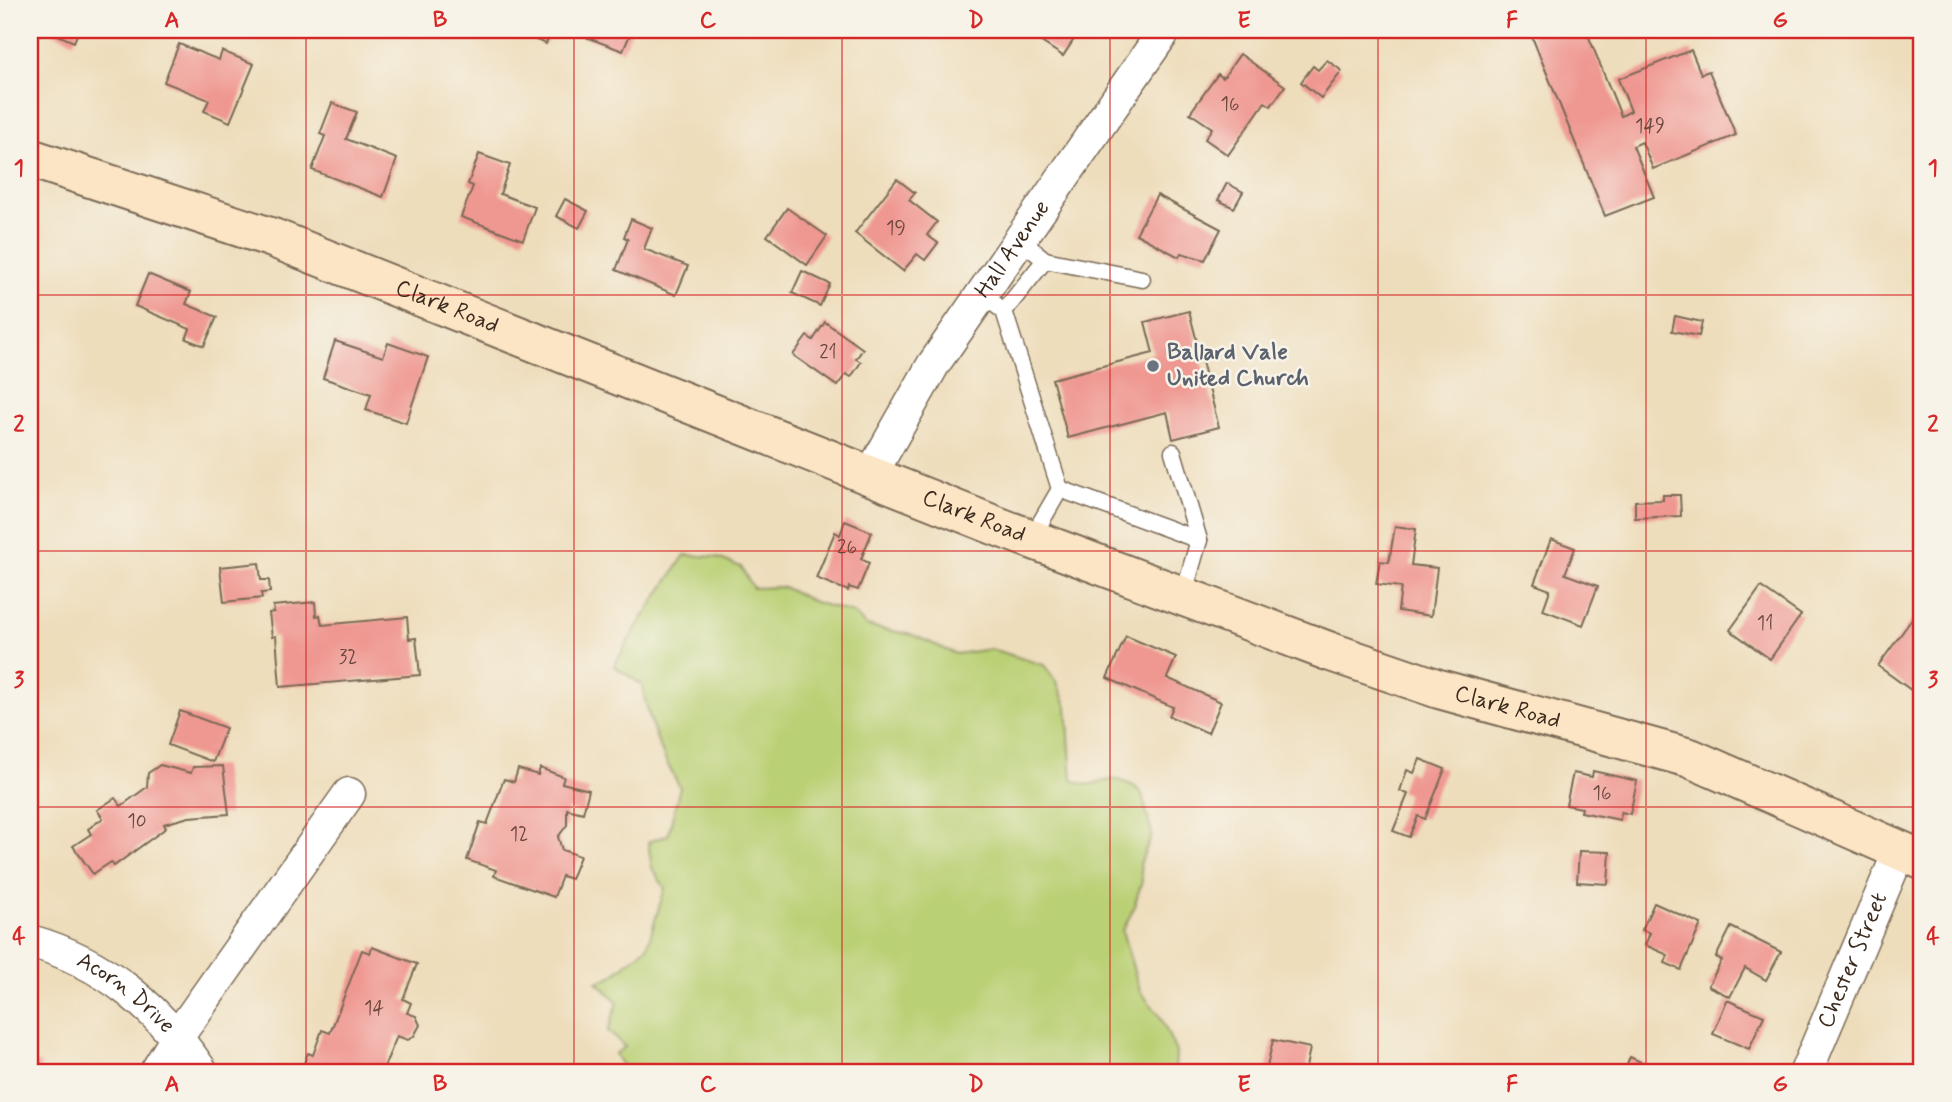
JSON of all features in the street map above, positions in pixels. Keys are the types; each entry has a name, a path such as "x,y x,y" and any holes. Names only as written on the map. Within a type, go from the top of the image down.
{"main road":[{"name":"Clark Road","path":"30,158 273,238 1031,540 1439,689 1690,758 1911,855"}],"street":[{"name":"Hall Avenue","path":"870,476 933,365 992,303 1019,239 1166,30"},
{"path":"156,1072 178,1036 349,794"},
{"name":"Chester Street","path":"1806,1072 1911,855"},
{"name":"Acorn Drive","path":"30,941 55,948 106,975 146,1002 178,1036 202,1072"}],"lane":[{"path":"1019,239 1045,260 1142,279"},
{"path":"1031,540 1060,489 992,303 1045,260"},
{"path":"1173,453 1199,540 1183,596"},
{"path":"1060,489 1199,540"}],"green space":[{"path":"685,555 715,557 741,567 753,588 783,587 814,602 853,613 866,626 913,635 956,654 991,649 1044,665 1057,683 1067,707 1072,780 1087,785 1116,779 1134,786 1142,794 1152,835 1140,863 1142,881 1133,910 1122,931 1140,991 1160,1016 1176,1052 1175,1072 626,1072 615,1054 625,1047 608,1031 618,1002 597,982 612,976 647,947 665,888 652,868 648,842 668,835 680,787 656,738 642,685 614,666"}],"building":[{"path":"46,30 79,30 74,42"},
{"path":"523,30 552,30 546,44 521,34"},
{"path":"567,30 632,30 623,51"},
{"path":"1031,30 1080,30 1063,56 1029,34"},
{"path":"1586,30 1621,116 1631,111 1618,79 1691,50 1701,74 1709,71 1736,135 1653,169 1642,142 1633,146 1654,197 1605,216 1530,32"},
{"path":"179,44 219,60 222,51 254,64 230,122 204,111 209,100 164,82"},
{"path":"1240,54 1285,86 1271,106 1265,102 1228,155 1205,139 1212,128 1190,113 1218,74 1223,78"},
{"path":"1327,60 1342,71 1321,98 1301,82 1313,66 1318,70"},
{"path":"332,103 357,112 346,139 397,159 383,197 312,170 325,136 320,134"},
{"path":"479,154 510,165 500,194 535,207 523,240 461,217 473,186 468,184"},
{"path":"897,179 915,193 909,200 937,222 927,235 938,243 925,260 917,254 903,271 855,233"},
{"path":"1227,183 1243,192 1234,208 1218,200"},
{"path":"1157,195 1221,229 1205,260 1181,253 1179,257 1136,234"},
{"path":"565,199 588,211 579,228 556,216"},
{"path":"787,208 827,236 807,265 767,236"},
{"path":"631,219 652,228 644,249 688,266 676,295 616,270 628,239 624,237"},
{"path":"802,271 830,284 820,306 792,293"},
{"path":"148,274 191,292 186,304 217,317 204,346 186,339 190,329 135,306"},
{"name":"Ballard Vale United Church","path":"1189,311 1219,427 1173,439 1167,412 1068,438 1052,379 1153,353 1145,322"},
{"path":"1675,316 1702,322 1699,336 1672,331"},
{"path":"825,322 863,349 856,359 861,362 851,377 846,374 837,386 793,355 807,336 813,340"},
{"path":"335,341 383,357 388,343 428,357 406,423 366,410 371,394 323,378"},
{"path":"1663,495 1680,495 1681,516 1635,518 1635,501 1663,500"},
{"path":"845,521 872,532 861,559 869,563 858,590 849,587 848,591 816,578 835,532 840,535"},
{"path":"1395,526 1416,529 1411,565 1437,568 1431,616 1398,611 1401,587 1376,584 1380,561 1389,562"},
{"path":"1551,539 1575,548 1565,574 1598,586 1583,625 1543,610 1550,590 1534,584"},
{"path":"259,563 261,580 269,580 270,592 261,593 262,598 224,602 220,567"},
{"path":"1761,587 1801,615 1770,659 1730,630"},
{"path":"315,602 316,616 320,615 322,625 407,617 409,639 416,638 420,675 280,687 276,636 272,637 269,613 274,612 273,606"},
{"path":"1922,614 1922,675 1911,690 1878,666 1912,619 1917,622"},
{"path":"1126,636 1176,657 1167,678 1221,702 1208,733 1169,716 1173,707 1107,678"},
{"path":"180,711 226,728 213,762 168,745"},
{"path":"1420,759 1445,769 1425,819 1418,816 1409,837 1393,831 1408,794 1400,791 1407,770 1414,773"},
{"path":"160,765 191,773 193,767 223,766 229,814 189,817 164,824 166,828 114,866 111,862 93,874 73,846 91,834 88,829 103,818 97,810 115,798 121,806 147,787 148,773"},
{"path":"540,768 564,777 562,783 589,790 583,813 567,809 567,825 558,837 562,850 580,856 571,879 562,876 554,897 494,876 496,870 467,860 480,822 487,824 504,779 514,782 518,769 538,775"},
{"path":"1593,771 1637,781 1630,814 1621,812 1620,820 1581,812 1582,808 1566,805 1573,773 1592,777"},
{"path":"1579,851 1610,852 1608,884 1577,882"},
{"path":"1654,903 1701,924 1681,970 1665,963 1668,955 1645,945 1650,933 1642,930"},
{"path":"1731,927 1781,952 1766,980 1745,968 1730,997 1708,986 1722,960 1716,957"},
{"path":"372,947 417,964 403,999 411,1003 407,1013 416,1016 420,1025 414,1036 408,1040 397,1036 382,1072 301,1071 308,1053 313,1055 322,1030 330,1033 362,950 370,953"},
{"path":"1727,1000 1764,1016 1749,1049 1713,1034"},
{"path":"1273,1040 1310,1048 1305,1072 1284,1072 1267,1067"},
{"path":"1630,1057 1654,1068 1653,1072 1624,1072"},
{"path":"30,1061 41,1064 39,1072 30,1072"}],"place":[{"name":"Ballard Vale United Church","path":"1153,366"}]}
